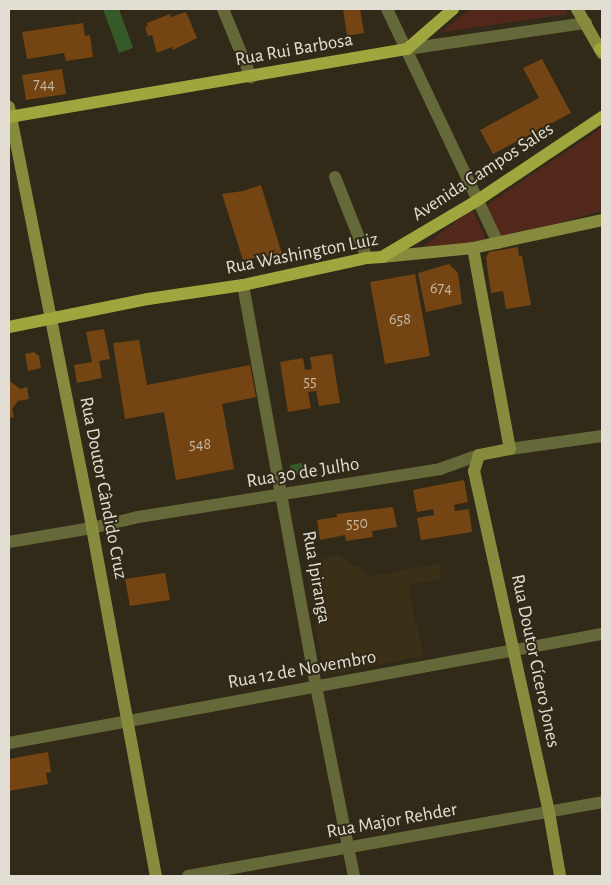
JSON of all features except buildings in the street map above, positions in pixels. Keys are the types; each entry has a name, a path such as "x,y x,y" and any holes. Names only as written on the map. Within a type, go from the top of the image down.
{"main road":[{"path":"407,49 452,9"},
{"path":"578,9 602,51"},
{"name":"Rua Rui Barbosa","path":"9,114 251,76 407,49"},
{"name":"Rua Doutor Cândido Cruz","path":"9,114 92,528 156,876"},
{"name":"Avenida Campos Sales","path":"382,257 478,200 602,117"},
{"name":"Rua Washington Luiz","path":"9,327 148,299 243,285 367,258 473,248 602,220"},
{"path":"473,248 510,449"},
{"name":"Rua 30 de Julho","path":"479,455 510,449"},
{"name":"Rua Doutor Cícero Jones","path":"479,455 474,471 515,651 549,812 560,876"}],"street":[{"path":"223,9 251,76"},
{"path":"387,9 498,243"},
{"name":"Rua Rui Barbosa","path":"407,49 586,23"},
{"path":"336,177 367,258"},
{"name":"Rua Ipiranga","path":"243,285 316,686 354,876"},
{"name":"Rua 30 de Julho","path":"510,449 602,436"},
{"name":"Rua 30 de Julho","path":"9,542 92,528 138,517 440,469 479,455"},
{"name":"Rua 12 de Novembro","path":"9,743 602,634"},
{"name":"Rua Major Rehder","path":"188,876 602,802"}],"shaded area":[{"path":"103,9 119,9 133,48 119,53"},
{"path":"469,9 565,9 568,14 442,32"},
{"path":"602,127 602,211 502,239 487,205"},
{"path":"472,208 486,240 411,254 426,245"},
{"path":"307,462 309,472 292,475 290,465"},
{"path":"339,555 360,567 366,576 440,563 441,579 409,585 424,656 324,675 306,564"}]}
